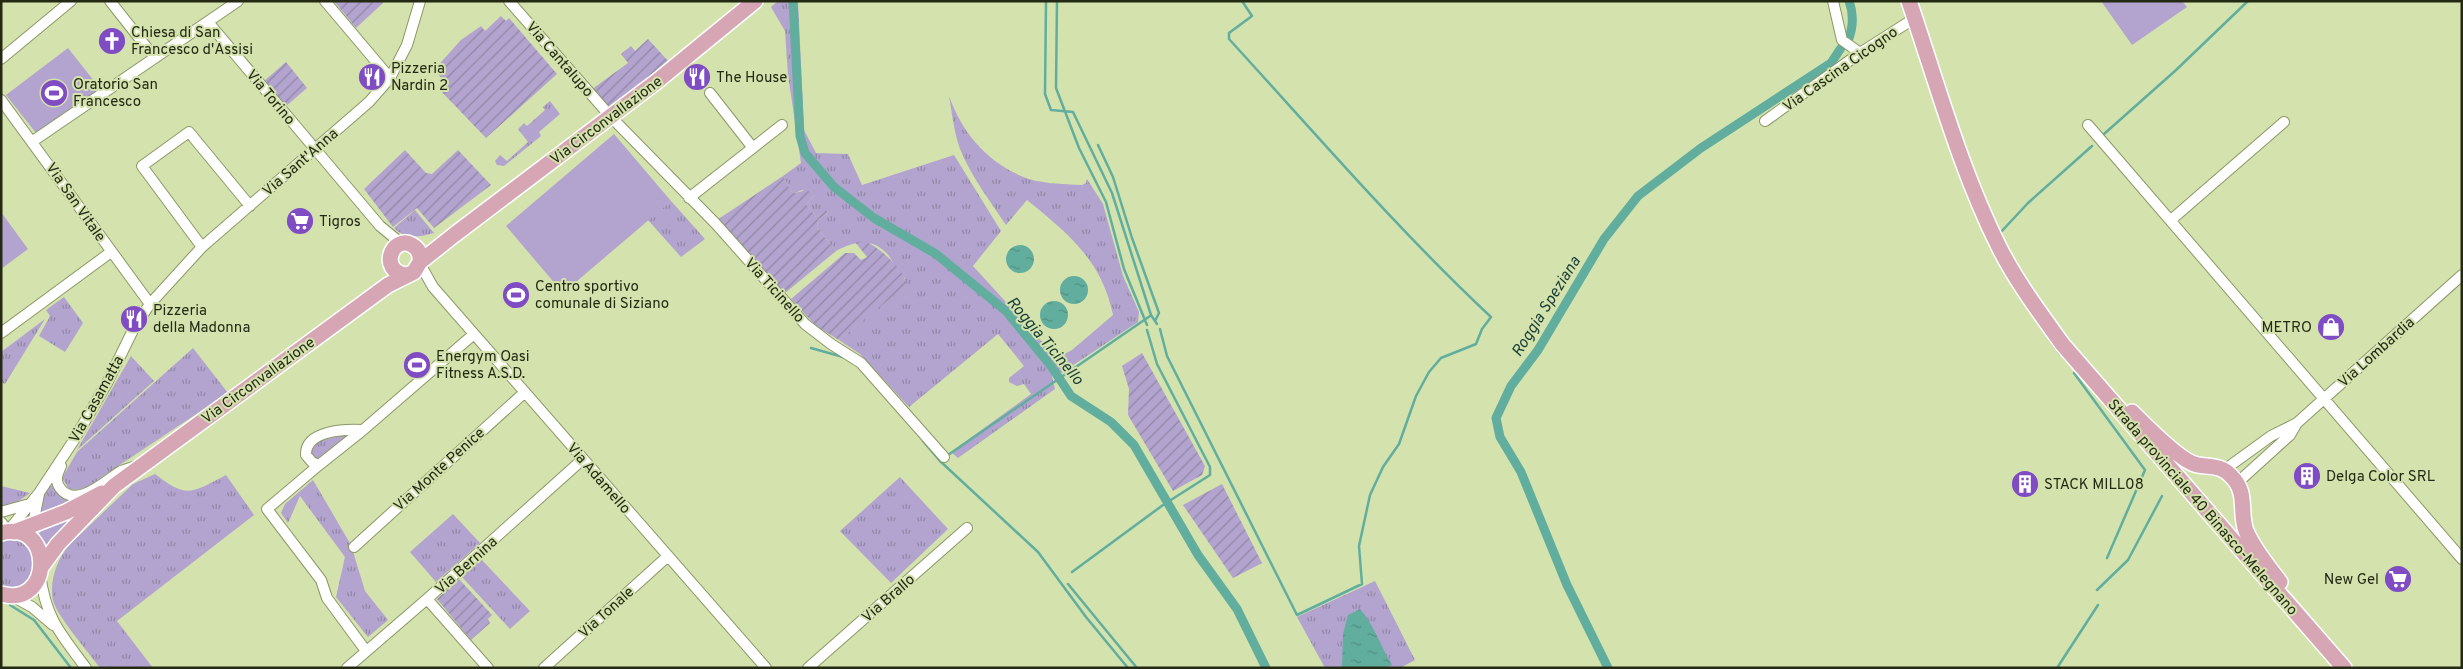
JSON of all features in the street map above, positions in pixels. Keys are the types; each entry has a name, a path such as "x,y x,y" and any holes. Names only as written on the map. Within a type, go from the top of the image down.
{"main road":[{"name":"Via Circonvallazione","path":"114,486 368,299 414,269 454,235 611,117 755,1"},
{"name":"Strada provinciale 40 Binasco-Melegnano","path":"1909,1 1949,122 1974,190 1999,248 2037,309 2063,345 2344,668"},
{"path":"368,299 395,247 406,244 434,242 454,235"},
{"path":"390,258 393,269 414,269 418,251 406,244"},
{"name":"Strada provinciale 40 Binasco-Melegnano","path":"2080,364 2098,378 2154,434 2174,450 2197,465 2214,466 2224,470"},
{"path":"2224,470 2237,483"},
{"name":"Strada provinciale 40 Binasco-Melegnano","path":"2237,483 2242,493 2242,515 2254,546 2327,648"},
{"path":"6,529 32,532 114,486"},
{"path":"4,596 29,590 58,544 114,486"},
{"path":"32,532 40,552 41,570"}],"street":[{"path":"1,59 71,1"},
{"path":"110,1 155,58"},
{"path":"34,141 238,1"},
{"path":"325,1 390,78"},
{"name":"Via Sant'Anna","path":"150,304 202,247 369,102 390,78 407,45 420,1"},
{"name":"Via Cantalupo","path":"509,1 611,117"},
{"path":"1832,1 1842,40 1860,53"},
{"name":"Via Cascina Cicogno","path":"1765,121 1860,53 1915,18"},
{"name":"Via Torino","path":"208,22 380,226"},
{"path":"710,94 753,148"},
{"name":"Via San Vitale","path":"1,100 34,141 111,252 150,304"},
{"name":"Via Ticinello","path":"611,117 716,224 805,324 831,344 862,362 944,457"},
{"path":"2171,220 2284,122"},
{"path":"689,198 782,125"},
{"path":"2088,125 2462,559"},
{"path":"202,247 142,166 189,132 250,206"},
{"path":"380,226 406,244"},
{"path":"380,226 390,258"},
{"path":"1,333 111,252"},
{"name":"Via Adamello","path":"414,269 433,287 766,668"},
{"name":"Via Lombardia","path":"2224,470 2271,436 2297,423 2460,281"},
{"name":"Via Casamatta","path":"39,493 74,440 107,383 135,326 150,304"},
{"path":"366,651 327,598 321,580 267,509 319,464 363,430 474,334"},
{"name":"Via Monte Penice","path":"354,547 525,392"},
{"name":"Via Lombardia","path":"2237,483 2290,435 2297,423"},
{"path":"319,464 312,462 306,454 308,444 315,438 340,431 363,430"},
{"path":"74,440 56,478 61,490 69,495 90,492 123,470 146,462"},
{"name":"Via Bernina","path":"347,668 428,599 583,459"},
{"path":"6,529 39,493"},
{"path":"32,532 39,493"},
{"path":"1,512 26,506"},
{"name":"Via Brallo","path":"808,668 967,528"},
{"name":"Via Tonale","path":"544,668 668,556"},
{"path":"41,570 44,600 54,625"},
{"path":"4,596 32,607 54,625 86,668"},
{"path":"428,599 488,668"}],"green space":[{"path":"334,1 382,1 383,3 356,28"},
{"path":"778,1 798,1 804,130 816,153 848,154 862,185 954,155 1001,231 973,266 1057,358 1072,350 1113,315 1101,279 1082,250 1070,237 1027,200 1006,225 964,159 955,129 949,96 968,133 996,162 1028,179 1043,182 1082,185 1086,183 1087,179 1103,204 1123,276 1139,312 1138,322 1060,374 1052,376 1055,389 958,458 951,452 1031,394 1024,384 1017,386 1009,382 1009,378 1024,366 998,334 909,407 860,354 839,340 906,285 905,278 883,250 870,243 857,243 836,251 817,228 818,220 828,213 826,211 816,217 806,204 814,196 802,190 795,193 791,191 783,176 801,163 788,75 785,31 771,7"},
{"path":"2101,1 2182,1 2187,7 2132,45"},
{"path":"501,16 506,21 509,18 557,74 486,138 438,88 445,82 434,70 461,40 481,26 485,31"},
{"path":"648,39 669,62 611,107 605,104 591,90 628,63 621,54 631,46 635,51"},
{"name":"Oratorio San Francesco","path":"68,48 102,91 36,133 6,95"},
{"path":"286,62 307,88 285,107 263,82"},
{"path":"550,101 560,114 539,132 541,136 504,166 497,165 495,161 500,155 507,161 528,142 518,129 524,123 527,126 545,110 543,107"},
{"path":"614,134 671,201 563,293 506,226"},
{"path":"405,150 426,173 432,174 458,150 491,185 434,228 417,208 393,227 364,189"},
{"path":"783,176 791,191 795,193 807,190 814,196 806,204 816,217 826,210 828,213 818,220 817,228 836,251 785,293 717,220"},
{"path":"671,201 705,239 681,257 648,220"},
{"path":"415,210 434,233 408,236 394,228"},
{"path":"1,212 28,249 1,269"},
{"path":"865,241 877,248 896,265 907,285 839,340 816,326 791,299 845,253 854,253 861,260 867,257 855,242"},
{"path":"64,297 83,323 65,352 39,336 50,316 46,310"},
{"path":"45,319 5,384 1,382 1,352"},
{"path":"193,348 228,393 91,485 79,490 69,489 62,478 77,452"},
{"path":"1142,353 1205,466 1202,475 1173,491 1128,415 1129,389 1122,366"},
{"path":"131,356 154,381 77,450"},
{"path":"349,434 321,458 312,458 310,449 315,442"},
{"path":"155,474 175,487 189,491 205,486 226,475 254,515 117,621 153,668 100,668 55,607 52,593 53,578 61,557 69,545 133,484"},
{"path":"900,477 948,529 891,583 840,531"},
{"path":"313,480 351,545 365,591 388,620 368,637 336,597 345,557 300,496 288,523 281,513 285,504"},
{"path":"50,484 60,496 76,503 42,512 39,509 44,493"},
{"path":"1222,484 1262,563 1233,578 1183,505"},
{"path":"1,486 30,493 16,503 1,507"},
{"path":"453,514 480,543 436,582 410,552"},
{"path":"73,515 76,516 49,547 45,547 39,534 44,527"},
{"path":"1,539 19,540 33,553 31,576 28,581 18,587 1,588"},
{"path":"481,559 530,611 510,629 462,577"},
{"path":"459,579 492,615 488,619 490,623 471,640 437,599"},
{"path":"1375,581 1415,660 1400,668 1325,668 1297,617"}],"water":[{"path":"1020,245 1030,249 1034,259 1030,269 1020,273 1010,269 1006,259 1010,249"},
{"path":"1074,276 1084,280 1088,290 1084,300 1074,304 1064,300 1060,290 1064,280"},
{"path":"1054,301 1064,305 1068,315 1064,325 1054,329 1044,325 1040,315 1044,305"},
{"path":"1360,609 1369,621 1392,665 1385,668 1342,668 1343,634 1348,615"}],"waterway":[{"name":"Roggia Ticinello","path":"793,1 800,136 805,153 834,187 874,218 936,254 1006,311 1051,366 1071,396 1111,422 1134,445 1198,555 1237,609 1266,668"},
{"path":"1046,1 1045,94 1051,110 1073,112 1112,193 1151,315 1157,324"},
{"path":"1057,1 1056,88 1079,148 1106,202 1124,269 1147,325"},
{"path":"1160,329 1167,356 1297,615 1362,584 1359,546 1370,495 1383,467 1399,444 1416,396 1429,372 1441,358 1476,344 1482,329 1491,317 1390,216 1229,39 1229,33 1252,16 1242,1"},
{"name":"Roggia Speziana","path":"1848,41 1852,21 1849,1"},
{"path":"2104,134 2175,71 2248,1"},
{"name":"Roggia Speziana","path":"1608,668 1567,585 1521,472 1500,437 1496,418 1511,386 1538,350 1604,239 1638,196 1701,148 1831,63 1841,48"},
{"path":"1098,145 1113,177 1132,238 1159,313 1155,321"},
{"path":"2000,233 2028,203 2092,146"},
{"path":"2033,315 2060,354"},
{"path":"948,455 1150,316"},
{"path":"1072,572 1163,505 1210,475 1210,467 1157,364 1147,330"},
{"path":"811,348 843,357"},
{"path":"2074,373 2145,470 2107,558"},
{"path":"923,441 940,461"},
{"path":"942,459 940,461 1038,552 1086,617 1128,668"},
{"path":"2097,590 2128,560 2162,496"},
{"path":"1068,584 1137,668"},
{"path":"10,605 34,620 71,668"},
{"path":"2057,668 2098,605"}],"place":[{"name":"Chiesa di San Francesco d'Assisi","path":"112,41"},
{"name":"Pizzeria Nardin 2","path":"372,77"},
{"name":"The House","path":"697,77"},
{"name":"Oratorio San Francesco","path":"54,93"},
{"name":"Tigros","path":"300,221"},
{"name":"Centro sportivo comunale di Siziano","path":"516,295"},
{"name":"Pizzeria della Madonna","path":"134,319"},
{"name":"METRO","path":"2331,327"},
{"name":"Energym Oasi Fitness A.S.D.","path":"417,365"},
{"name":"Delga Color SRL","path":"2307,476"},
{"name":"STACK MILL08","path":"2025,484"},
{"name":"New Gel","path":"2398,579"}]}
